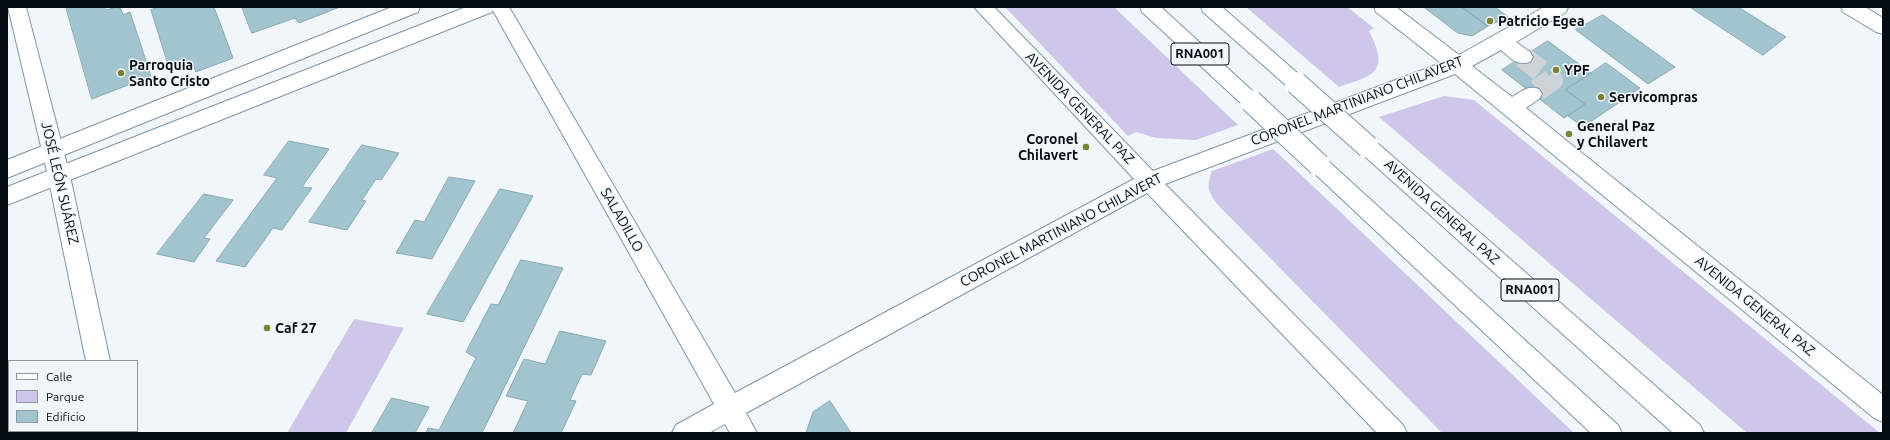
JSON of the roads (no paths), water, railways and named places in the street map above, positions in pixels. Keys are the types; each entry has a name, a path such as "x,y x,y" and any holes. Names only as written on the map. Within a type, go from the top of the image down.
{"main road":[{"name":"JOSÉ LEÓN SUÁREZ","path":"17,7 59,176 98,360"},
{"path":"7,169 411,7"},
{"path":"7,196 486,7"},
{"name":"SALADILLO","path":"500,7 744,433"},
{"name":"AVENIDA GENERAL PAZ","path":"983,7 1149,181 1394,433"},
{"name":"RNA001","path":"1149,7 1609,433"},
{"name":"AVENIDA GENERAL PAZ","path":"1210,7 1692,433"},
{"name":"AVENIDA GENERAL PAZ","path":"1383,7 1512,108 1883,410"},
{"name":"CORONEL MARTINIANO CHILAVERT","path":"686,433 729,408 1149,181 1457,65 1502,41 1559,7"},
{"path":"1850,7 1883,28"},
{"path":"1502,41 1523,57"},
{"path":"1512,108 1532,94"}],"tunnel":[{"path":"1523,57 1552,80 1532,94"}],"place":[{"name":"Patricio Egea","path":"1490,21"},
{"name":"YPF","path":"1556,70"},
{"name":"Parroquia Santo Cristo","path":"121,73"},
{"name":"Servicompras","path":"1601,97"},
{"name":"General Paz y Chilavert","path":"1569,134"},
{"name":"Coronel Chilavert","path":"1086,147"},
{"name":"Caf 27","path":"267,328"}]}
